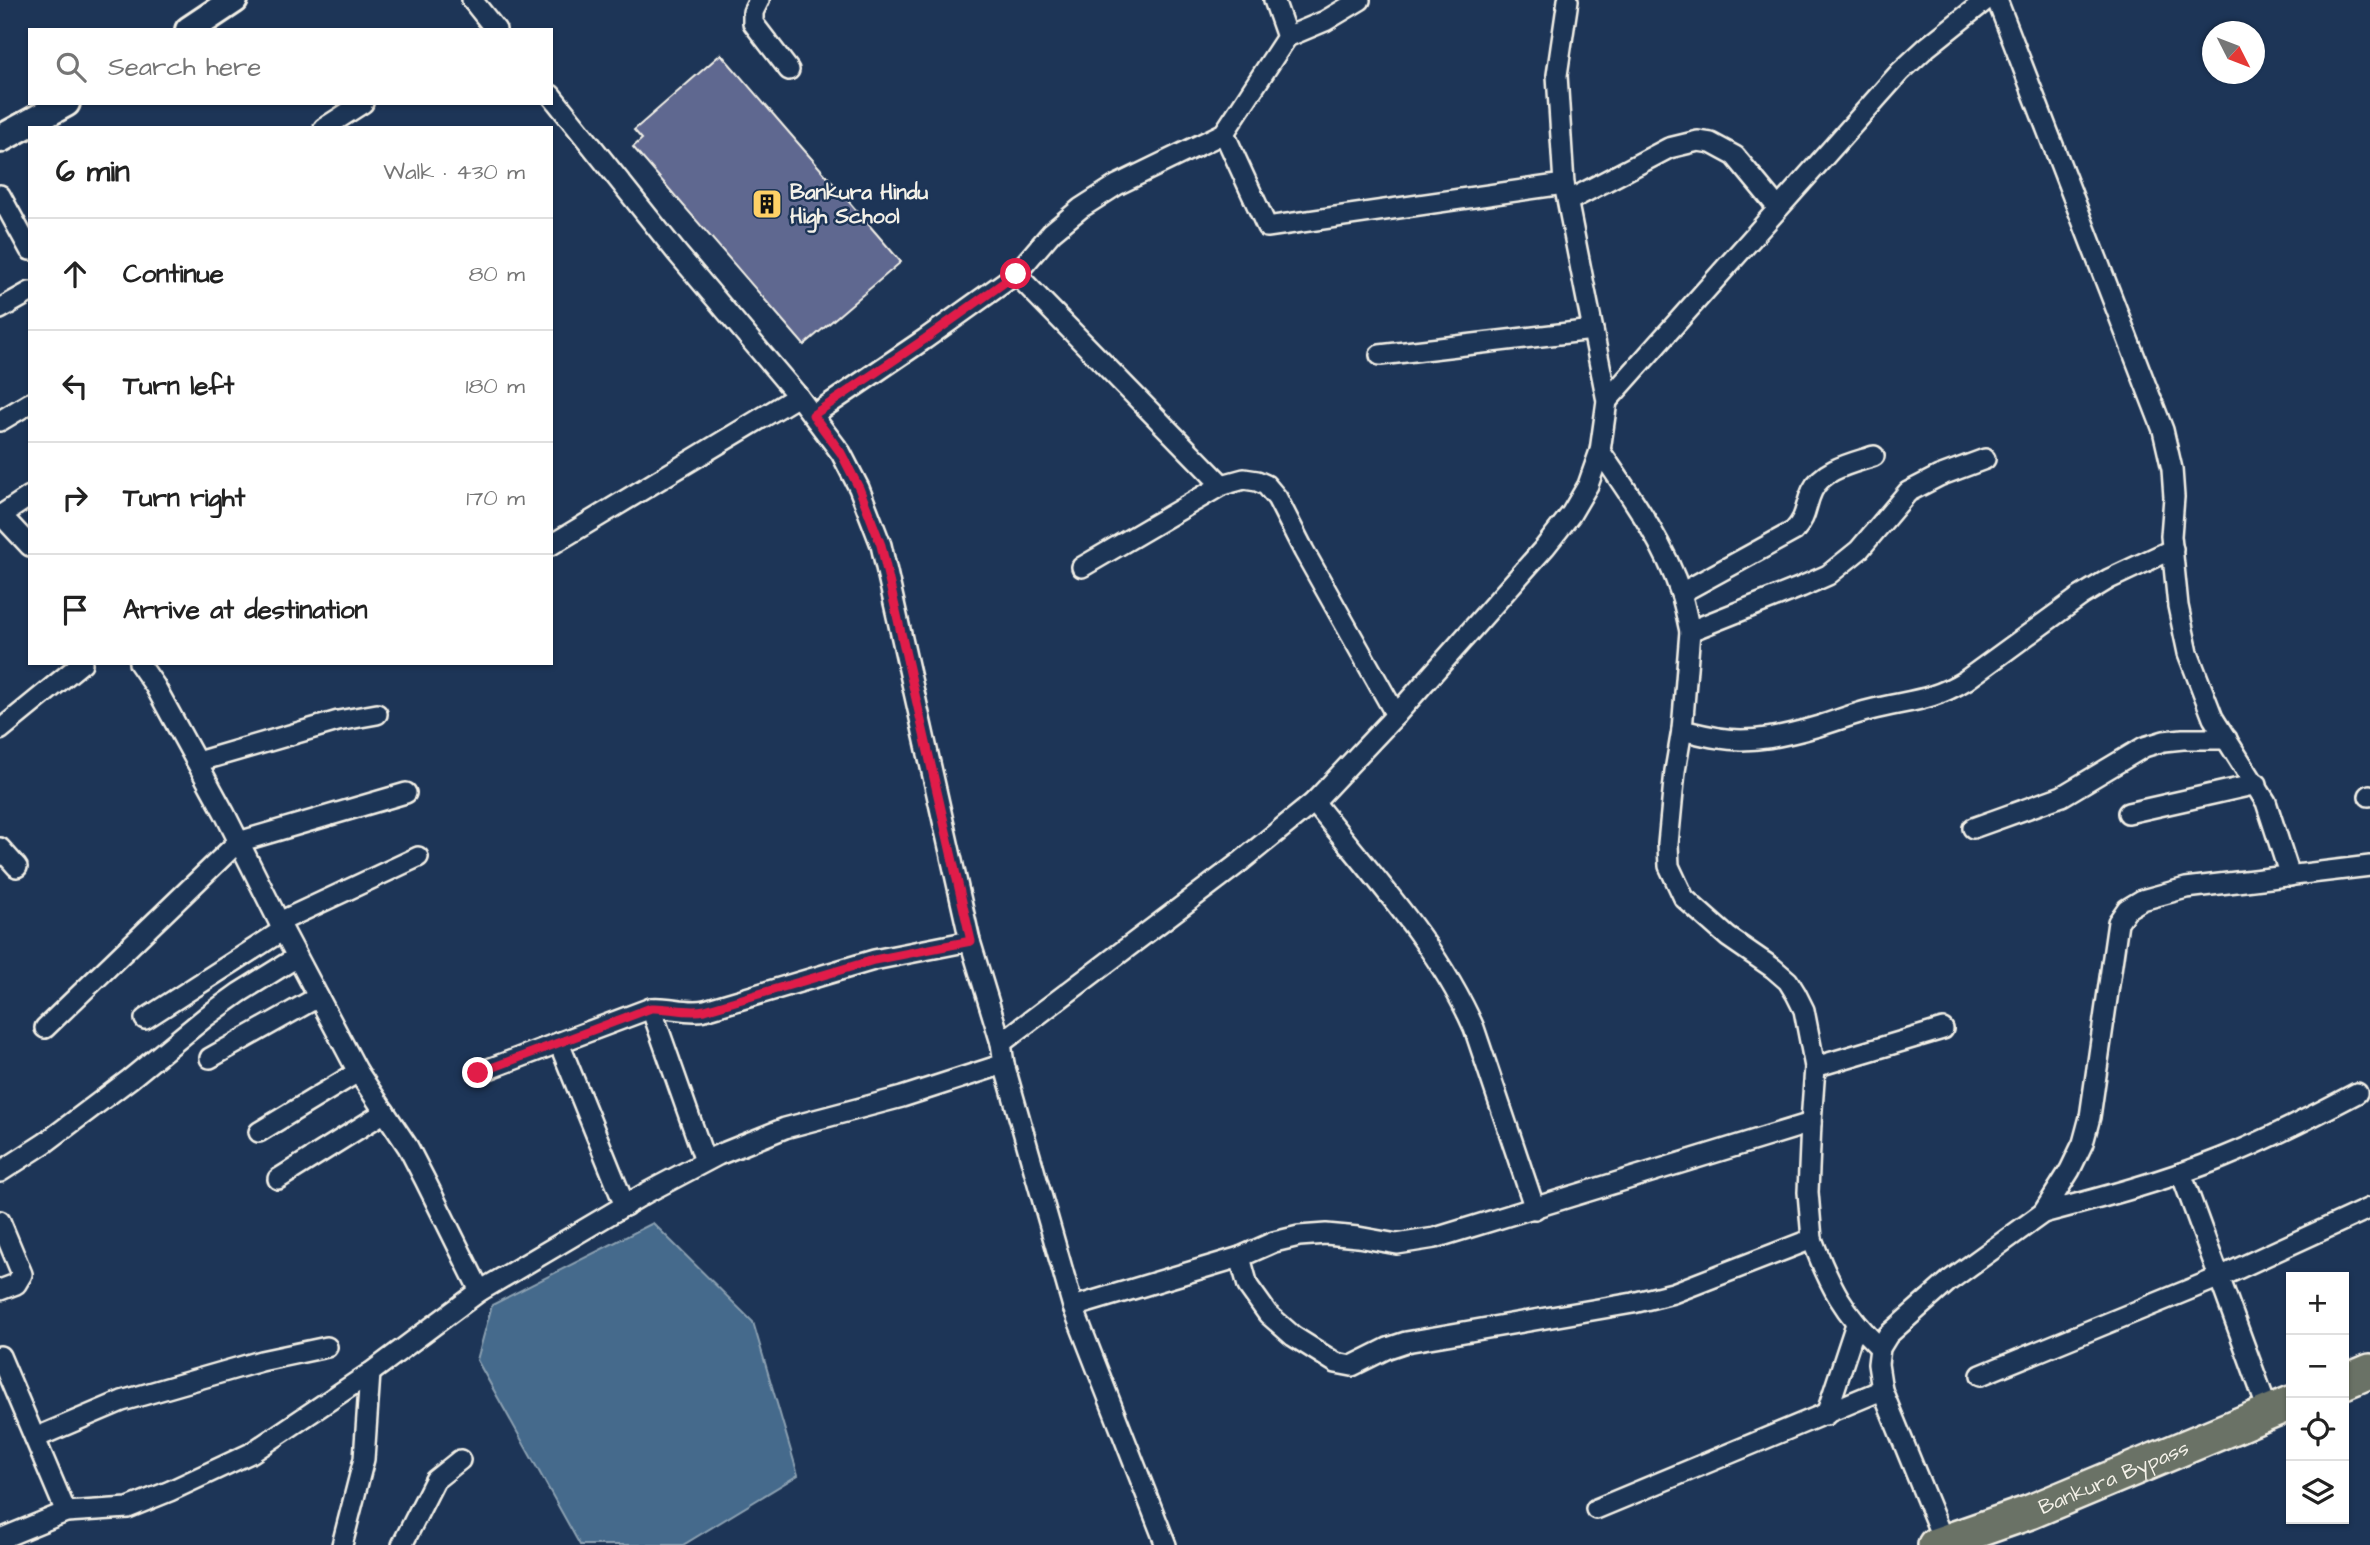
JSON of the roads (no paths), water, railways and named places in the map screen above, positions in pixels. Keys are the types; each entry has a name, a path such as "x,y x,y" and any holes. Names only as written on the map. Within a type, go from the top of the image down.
{"highway":[{"path":"2349,1380 2370,1371"},
{"name":"Bankura Bypass","path":"1939,1544 2030,1512 2280,1408"}],"street":[{"path":"191,28 234,0"},
{"path":"472,0 494,28"},
{"path":"759,0 753,12 753,23 789,70"},
{"path":"1275,0 1287,37"},
{"path":"813,415 1016,274 1052,232 1081,208 1117,185 1224,133 1287,37 1325,21 1360,0"},
{"path":"1001,1043 1239,863 1314,802 1396,715 1571,514 1588,485 1600,451 1607,401 1566,193 1557,75 1567,0"},
{"path":"1607,401 1900,72 1986,0"},
{"path":"1997,0 2163,430 2172,469 2174,497 2171,536 2178,606 2188,653 2213,718 2266,802 2290,876"},
{"path":"553,98 677,253 813,415 841,453 859,488 881,545 971,941 1073,1307 1166,1545"},
{"path":"0,139 62,105"},
{"path":"327,126 360,105"},
{"path":"1224,133 1267,227 1566,193 1670,148 1698,141 1711,143 1735,156 1778,208"},
{"path":"0,195 28,246"},
{"path":"1016,274 1222,485"},
{"path":"0,309 28,293"},
{"path":"1380,355 1593,330"},
{"path":"553,544 798,396"},
{"path":"0,421 28,404"},
{"path":"1600,451 1645,520 1681,593 1690,631 1682,730 1668,844 1669,866 1684,898 1728,937 1788,981 1804,1010 1815,1067 1808,1192 1812,1239 1826,1276 1856,1324 1881,1348"},
{"path":"1681,593 1794,531 1802,522 1811,492 1818,482 1835,470 1874,456"},
{"path":"1690,631 1828,575 1858,550 1909,492 1939,476 1985,459"},
{"path":"1082,567 1222,485 1244,479 1266,485 1277,498 1396,715"},
{"path":"28,497 0,516 28,544"},
{"path":"1682,730 1721,739 1747,740 1821,725 1869,710 1926,700 1966,680 2081,596 2109,579 2173,549"},
{"path":"0,730 80,665"},
{"path":"140,665 197,762 358,1072 425,1180 480,1292"},
{"path":"197,762 338,721 377,714"},
{"path":"1973,828 2062,796 2144,747 2183,739 2227,739"},
{"path":"2128,813 2256,784"},
{"path":"45,1028 238,842 406,793"},
{"path":"1314,802 1414,928 1463,1002 1535,1209"},
{"path":"0,848 17,867"},
{"path":"145,1018 281,926 418,857"},
{"path":"2043,1213 2070,1170 2083,1143 2090,1117 2118,922 2127,909 2142,900 2186,888 2370,866"},
{"path":"478,1073 651,1008 696,1012 874,960 971,941"},
{"path":"0,1172 45,1143 207,1016 297,957"},
{"path":"210,1058 318,996"},
{"path":"651,1008 705,1161"},
{"path":"1815,1067 1943,1029"},
{"path":"559,1043 625,1206"},
{"path":"0,1539 66,1512 128,1508 251,1452 370,1373 480,1292 705,1161 785,1128 902,1097 1004,1064"},
{"path":"259,1132 358,1072"},
{"path":"1939,1544 1882,1390 1878,1364 1881,1348 1888,1335 1949,1281 2043,1213 2134,1189 2223,1158 2357,1093"},
{"path":"278,1179 385,1112"},
{"path":"1073,1307 1240,1257 1274,1242 1299,1236 1326,1234 1397,1244 1414,1243 1535,1209 1811,1123"},
{"path":"2181,1173 2220,1277 2280,1408"},
{"path":"1981,1375 2220,1277 2370,1208"},
{"path":"0,1221 22,1274 16,1284 0,1290"},
{"path":"1240,1257 1248,1286 1268,1314 1293,1336 1336,1363 1352,1366 1406,1342 1633,1303 1673,1293 1812,1239"},
{"path":"1826,1415 1856,1324"},
{"path":"35,1438 122,1401 261,1361 327,1347"},
{"path":"0,1356 66,1512"},
{"path":"342,1545 364,1459 370,1373"},
{"path":"1596,1509 1882,1390"},
{"path":"402,1545 426,1493 435,1480 460,1460"}],"water":[{"path":"653,1223 753,1322 798,1475 683,1545 580,1545 477,1360 492,1305"}],"place":[{"name":"Bankura Hindu High School","path":"767,204"}]}
